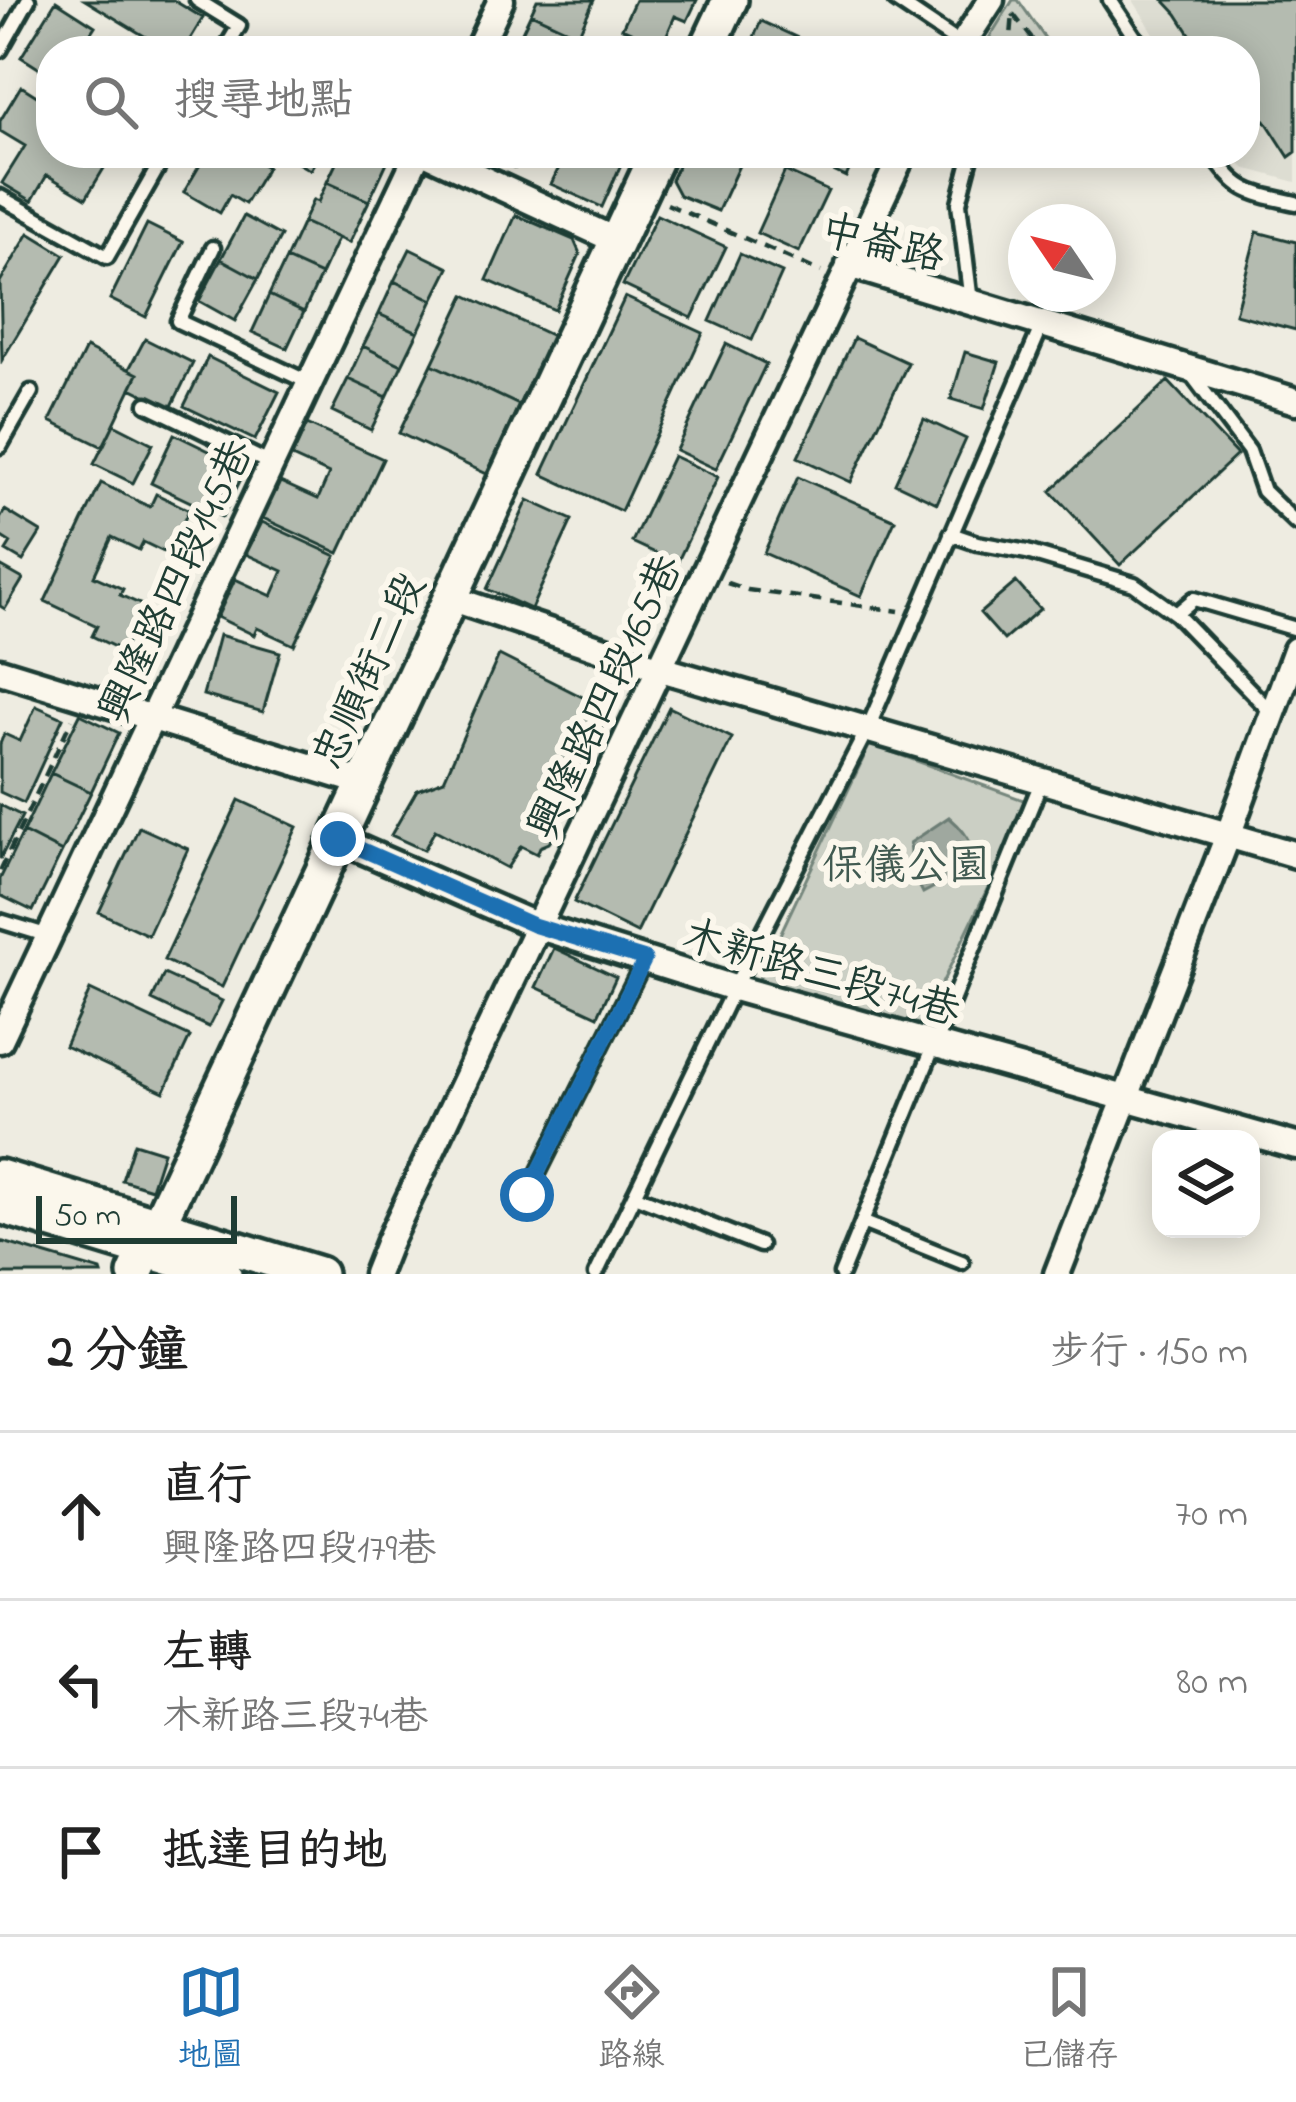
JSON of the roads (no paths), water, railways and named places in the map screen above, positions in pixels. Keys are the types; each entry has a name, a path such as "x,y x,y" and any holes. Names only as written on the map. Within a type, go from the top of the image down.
{"street":[{"path":"484,36 501,0"},
{"path":"713,36 730,0"},
{"path":"972,36 1002,7"},
{"name":"興隆路四段145巷","path":"0,1040 411,168"},
{"path":"459,168 617,241"},
{"name":"忠順街二段","path":"146,1250 651,168"},
{"name":"興隆路四段165巷","path":"376,1274 896,168"},
{"name":"中崙路","path":"849,265 1296,401"},
{"path":"451,598 661,669 1296,855"},
{"path":"1057,1274 1296,650"},
{"path":"0,671 364,783"},
{"name":"木新路三段74巷","path":"338,839 537,926 734,988 1296,1146"},
{"path":"0,1178 146,1250 320,1274"},
{"path":"0,1206 224,1274"}],"lane":[{"path":"0,50 28,0"},
{"path":"197,0 238,26 232,36"},
{"path":"895,0 944,36"},
{"path":"1110,0 1134,36"},
{"path":"0,197 107,257 157,168"},
{"path":"968,168 959,203 971,302"},
{"path":"1222,168 1240,187 1296,202"},
{"path":"213,248 178,321 310,383"},
{"path":"596,1274 734,988 868,728 1042,324"},
{"path":"1186,368 1249,451 1263,491 1296,523"},
{"path":"0,446 31,392"},
{"path":"147,404 272,464"},
{"path":"951,534 1133,584 1176,614 1273,713"},
{"path":"1176,614 1194,599 1296,629"},
{"path":"841,1274 1042,779"},
{"path":"0,921 49,936"},
{"path":"527,1195 645,959"},
{"path":"634,1195 760,1245"},
{"path":"862,1222 962,1262"}],"park label":[{"name":"保儀公園","path":"906,863"}]}
